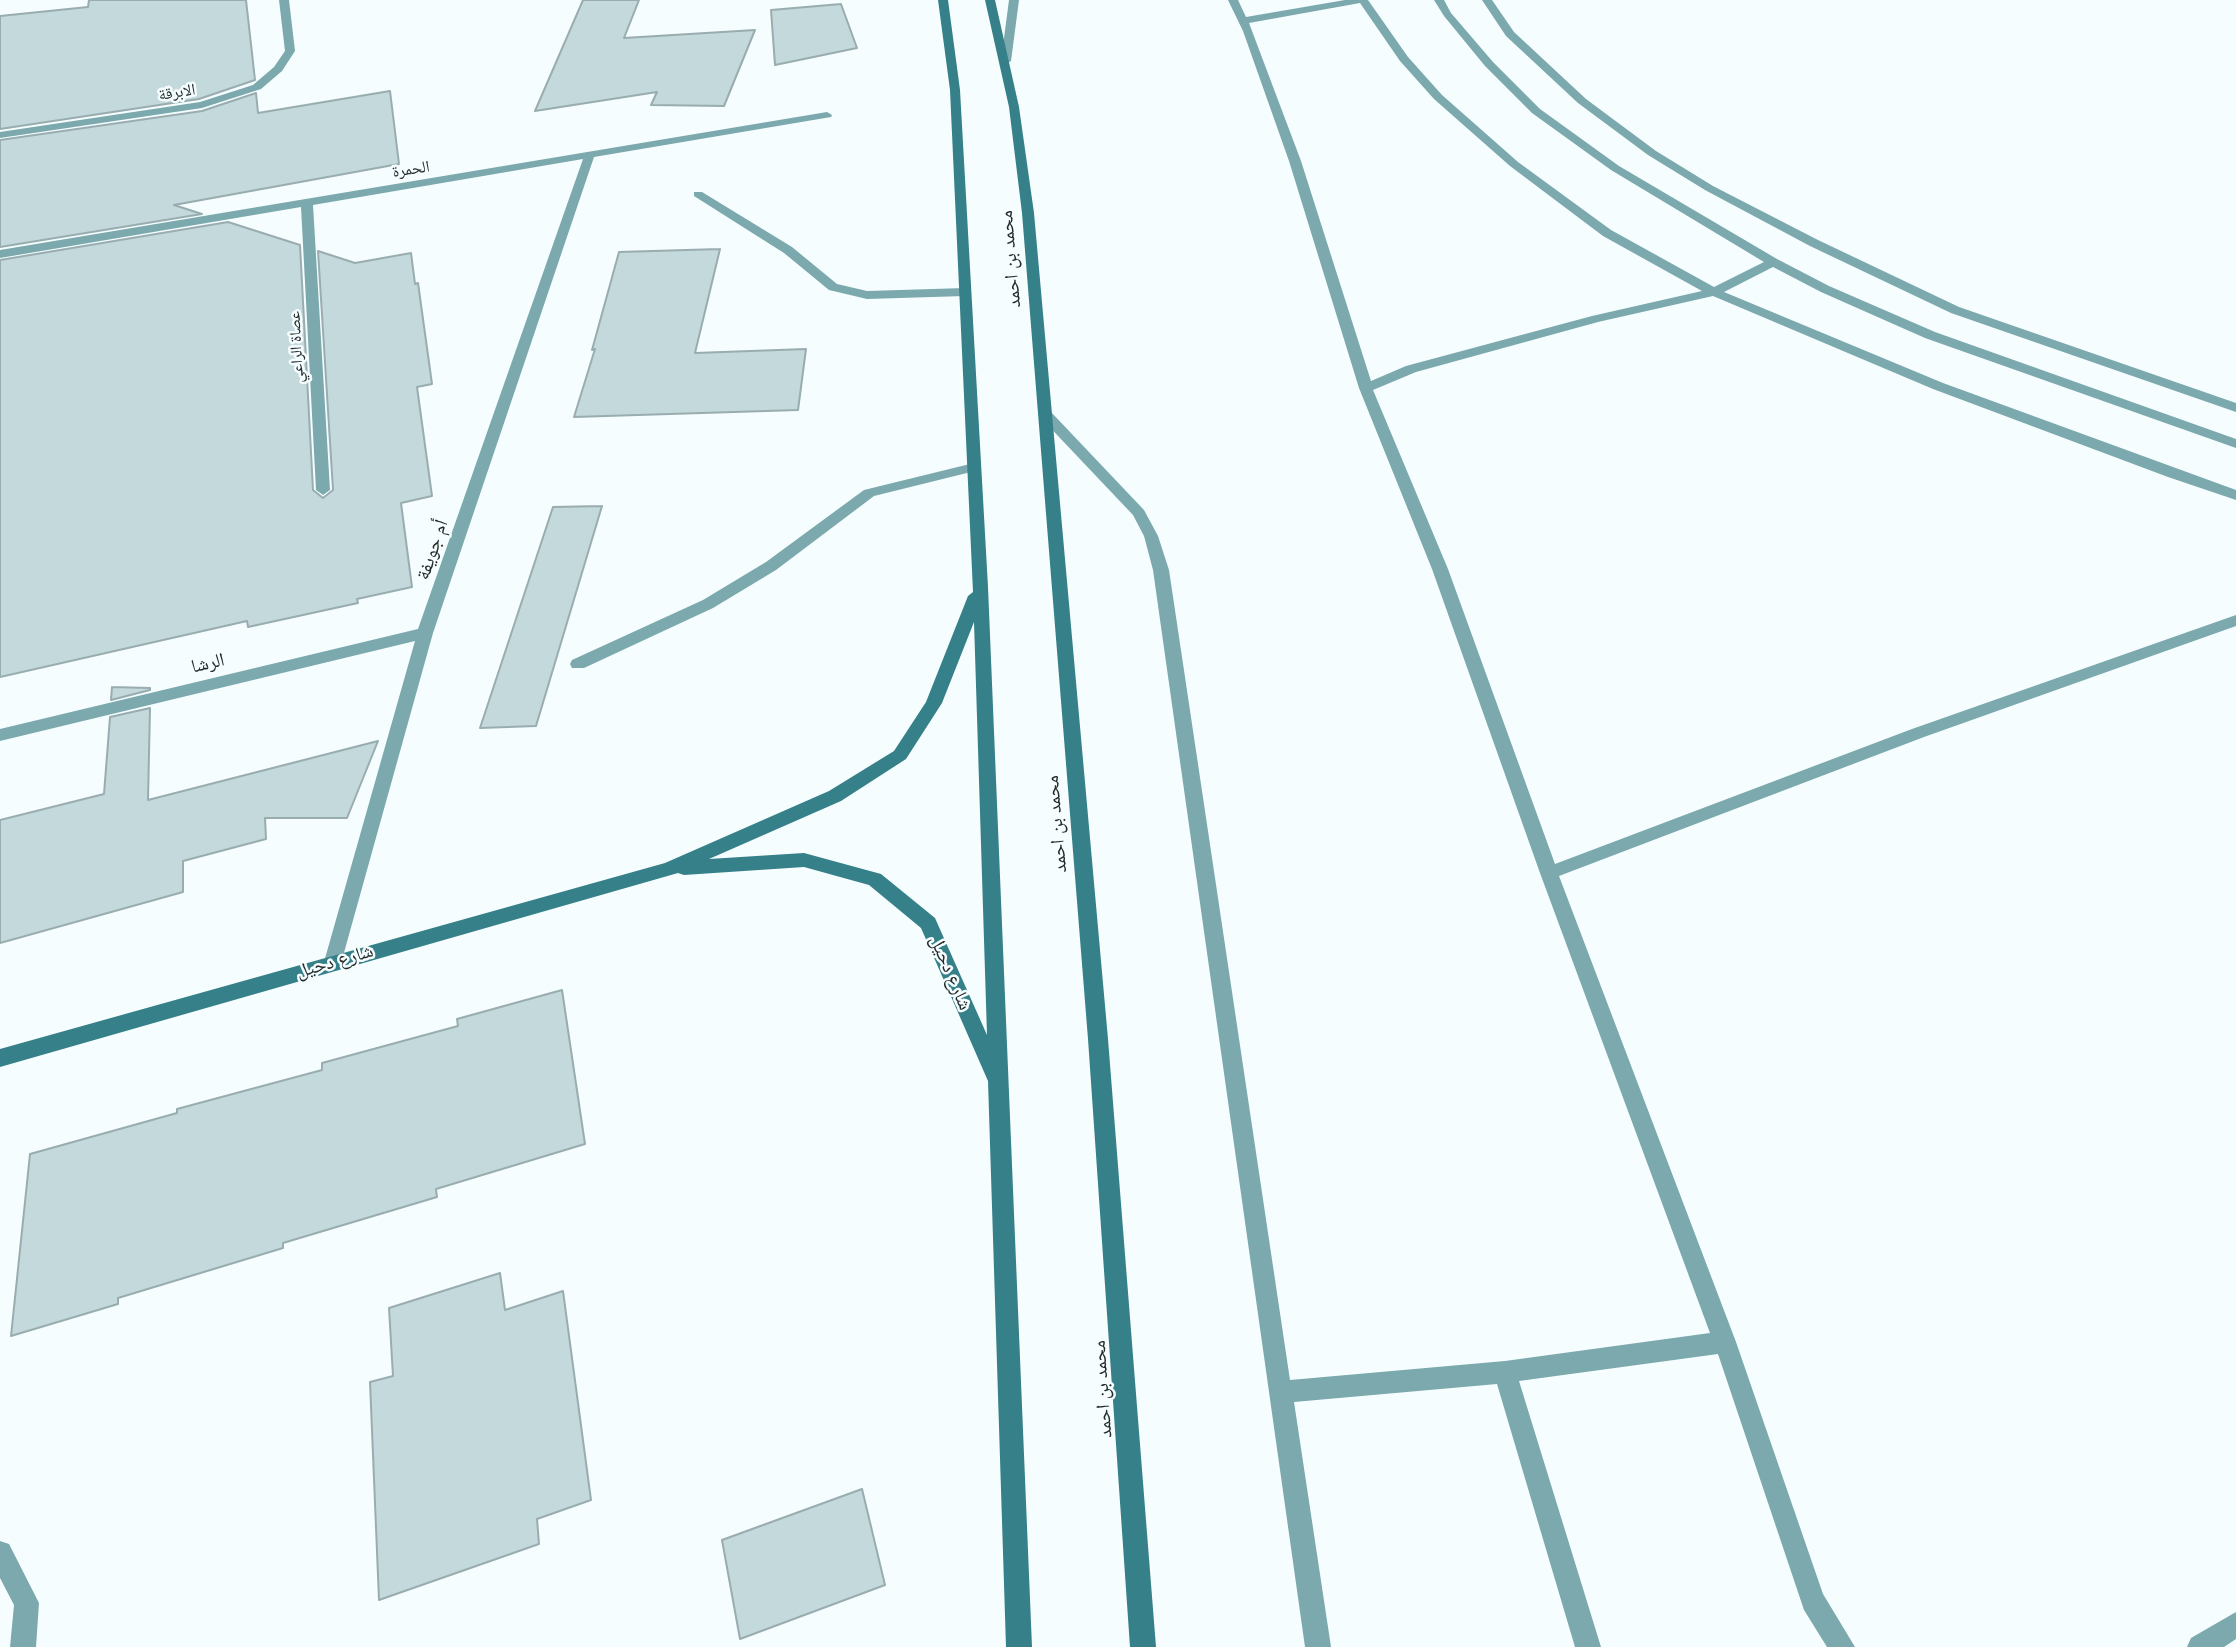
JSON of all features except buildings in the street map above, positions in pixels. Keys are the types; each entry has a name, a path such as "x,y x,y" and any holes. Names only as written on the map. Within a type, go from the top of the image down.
{"street":[{"name":"الابرقة","path":"0,135 202,105 257,87 278,69 290,51 284,0"},
{"path":"943,0 955,90 980,587 1019,1647"},
{"name":"محمد بن احمد","path":"990,0 1006,61 1028,213 1098,1040 1143,1647"},
{"path":"1006,61 1014,0"},
{"path":"1233,0 1295,160 1366,388 1440,569 1549,873 1725,1342 1813,1601 1842,1647"},
{"path":"1243,21 1362,0 1404,59 1438,97 1514,164 1607,233 1714,292 1938,386 2236,495"},
{"path":"1439,0 1489,64 1536,111 1615,168 1773,262 1825,289 1930,335 2236,444"},
{"path":"1487,0 1510,34 1582,102 1652,153 1709,188 1814,243 1955,310 2236,408"},
{"name":"الحمرة","path":"0,254 827,115"},
{"name":"أم جويفة","path":"332,962 425,634 589,157"},
{"path":"698,194 788,250 833,287 866,295 965,292"},
{"name":"عصاة الراعي","path":"307,202 323,489"},
{"path":"1366,388 1411,369 1596,319 1714,292 1773,262"},
{"path":"1046,415 1139,513 1151,536 1161,570 1318,1647"},
{"path":"578,664 708,604 771,566 869,493 974,467"},
{"name":"شارع دحيل","path":"0,1058 332,962 670,869 835,796 900,755 934,702 980,587"},
{"path":"1549,873 1918,733 2236,620"},
{"name":"الرشا","path":"0,735 425,634"},
{"name":"شارع دحيل","path":"670,869 804,860 875,879 929,923 998,1084"},
{"path":"1281,1392 1505,1372 1725,1342"},
{"path":"1505,1372 1588,1647"},
{"path":"0,1553 27,1603 23,1647"},
{"path":"2200,1647 2236,1625"}]}
